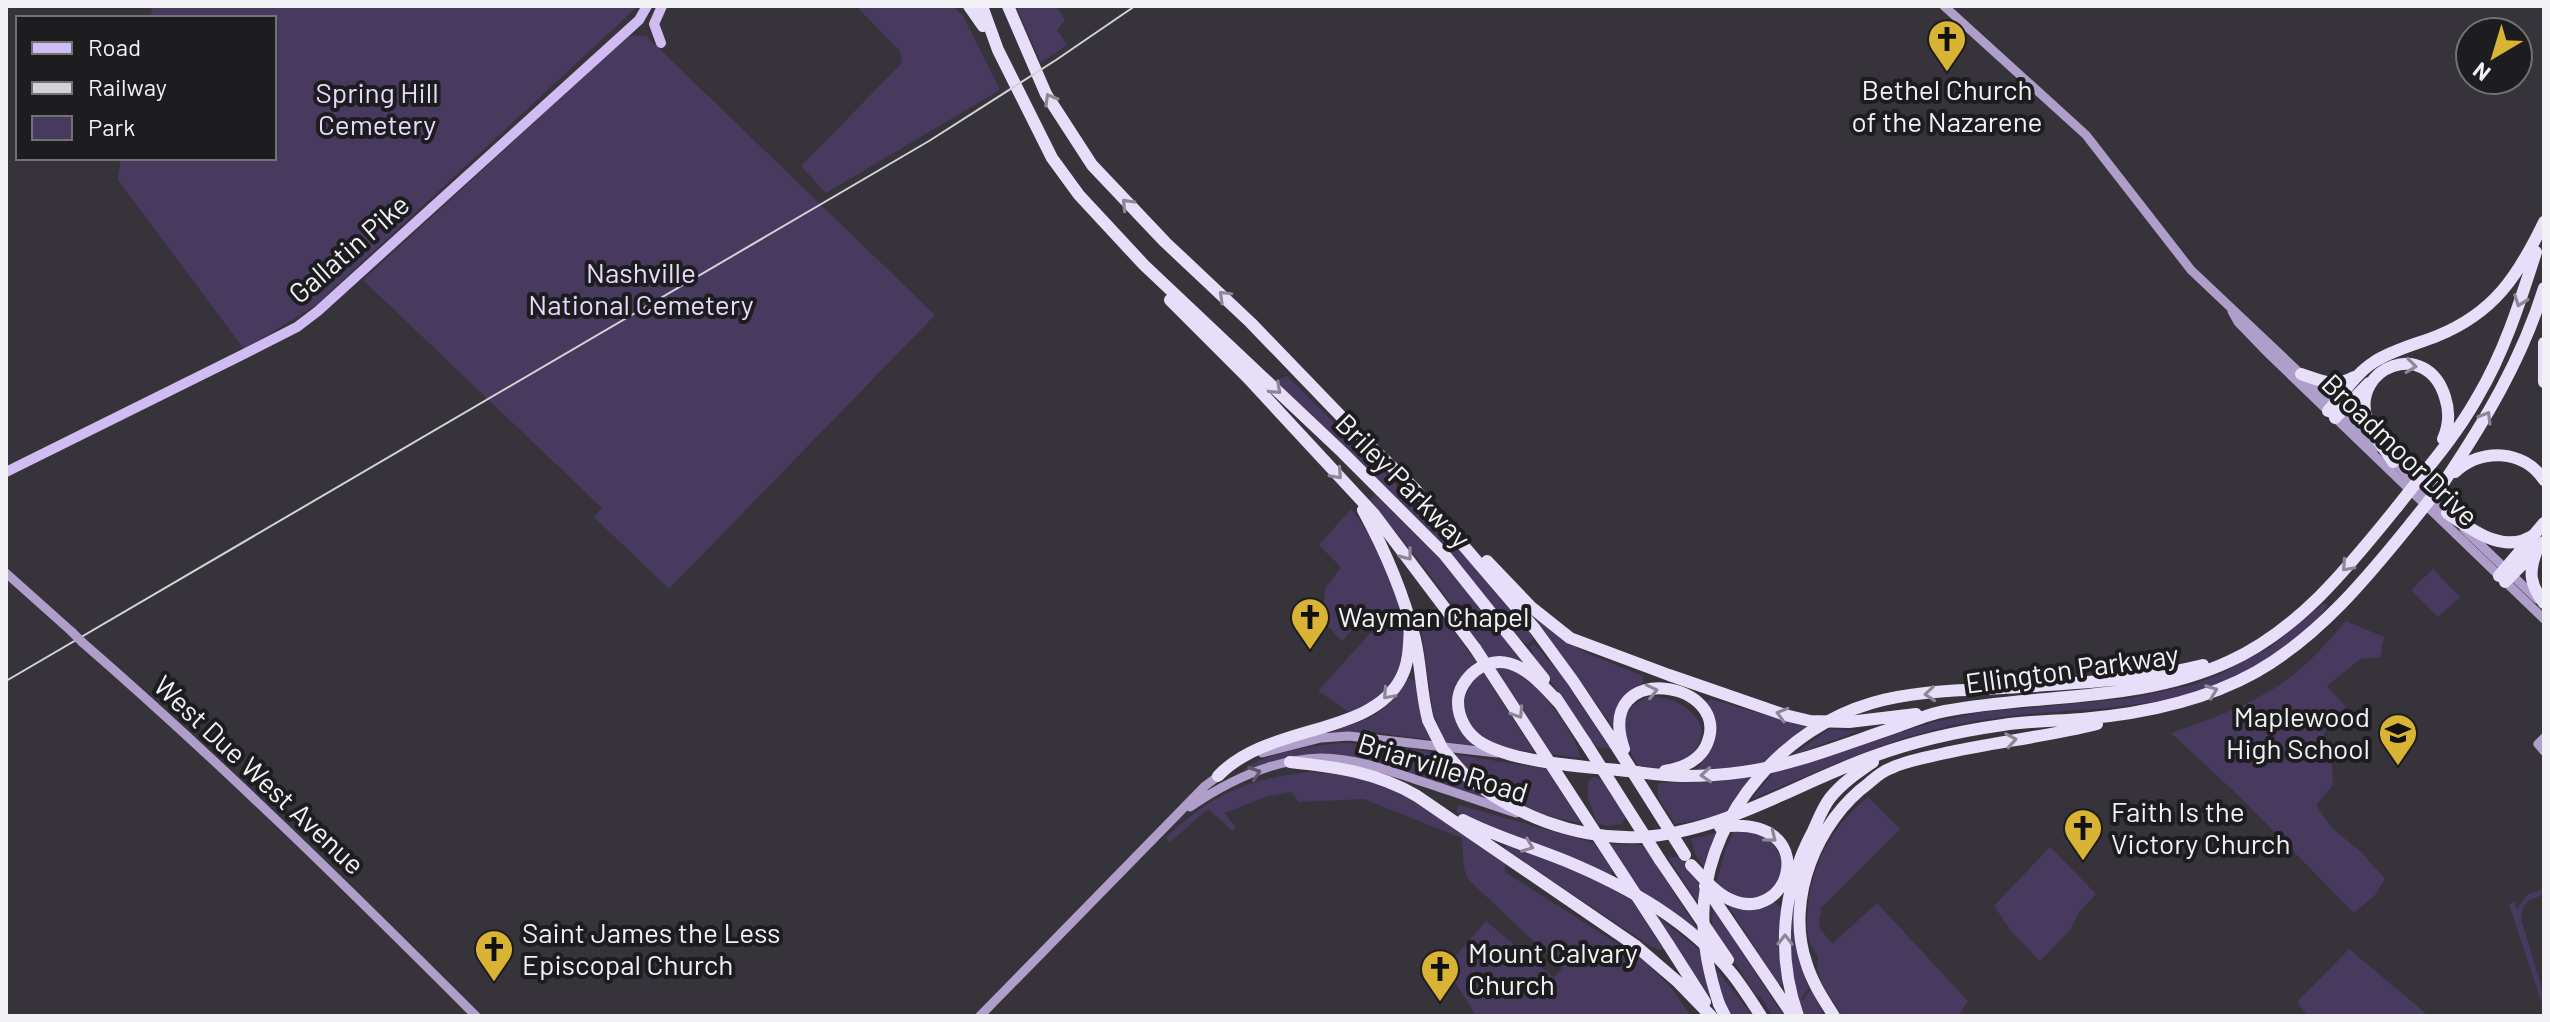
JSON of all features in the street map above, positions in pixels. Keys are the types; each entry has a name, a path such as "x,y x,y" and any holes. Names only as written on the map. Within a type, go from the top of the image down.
{"highway":[{"path":"969,6 998,50"},
{"path":"982,6 998,50 1052,158 1079,195 1142,268 1247,377 1397,542 1475,648 1668,944 1717,1013"},
{"name":"Briley Parkway","path":"1008,6 1046,94 1092,165 1165,242 1414,488 1535,629 1620,747"},
{"path":"2334,411 2361,374 2376,360 2454,328 2488,306 2517,273 2544,225"},
{"name":"Ellington Parkway","path":"1560,704 1536,678 1508,662 1485,665 1467,680 1458,700 1459,713 1467,730 1486,746 1524,757 1680,777 1743,772 1832,748 1943,711 2120,692 2165,684 2205,672 2243,655 2285,626 2345,570 2467,414 2490,373 2521,298 2544,225"},
{"name":"Ellington Parkway","path":"1356,496 1389,559 1410,623 1428,720 1443,750 1463,773 1508,804 1567,830 1611,837 1670,834 1727,817 1900,748 2004,724 2137,712 2216,689 2247,676 2281,656 2309,635 2346,598 2444,482 2502,391 2526,340 2544,288"},
{"name":"Briley Parkway","path":"1172,297 1342,452 1444,554 1516,641 1763,1016"},
{"path":"2544,343 2544,382"},
{"path":"2334,411 2378,375 2399,364 2414,364 2429,371 2442,388 2448,409 2447,428 2427,469"},
{"path":"2301,374 2334,384 2361,374"},
{"path":"2378,375 2366,398 2366,413 2370,427 2393,462"},
{"path":"2444,482 2468,462 2491,455 2517,458 2533,467 2544,480"},
{"path":"1414,488 1531,607 1570,638 1669,675 1810,721 1849,722 1943,711"},
{"path":"2447,513 2497,541 2539,542"},
{"path":"2544,523 2531,564 2534,590 2544,604"},
{"path":"2506,575 2539,542"},
{"path":"1218,776 1228,765 1257,748 1364,714 1376,707 1402,677 1408,655 1410,623"},
{"path":"1717,1013 1704,937 1709,877 1724,832 1741,800 1781,754 1828,722 1871,703 1920,694 2126,680 2189,669 2243,649 2285,626"},
{"path":"1640,774 1682,767 1693,762 1704,749 1709,739 1709,725 1698,703 1681,692 1663,687 1634,696 1619,719 1620,747 1640,774 1688,860 1796,1016"},
{"path":"1834,1016 1817,989 1805,961 1800,935 1802,904 1807,872 1815,849 1837,814 1859,790 1887,769 1921,759 2095,725 2137,712"},
{"path":"1796,1016 1786,970 1784,940 1786,913 1798,865 1829,800 1849,779 1900,748"},
{"path":"1290,762 1362,772 1406,789 1636,946 1717,1013"},
{"path":"1431,805 1495,835 1575,865 1664,911 1715,954 1763,1016"},
{"path":"1670,834 1736,825 1755,827 1776,838 1788,863 1786,876 1776,893 1765,900 1743,904 1717,892 1688,860"}],"main road":[{"name":"Gallatin Pike","path":"6,472 304,321 639,20 647,6"},
{"name":"Gallatin Pike","path":"639,20 662,6"},
{"path":"661,43 654,24 662,6"},
{"name":"Broadmoor Drive","path":"1944,6 2086,135 2175,251 2301,374 2334,411 2447,513 2544,619"},
{"name":"Broadmoor Drive","path":"2231,308 2238,322 2506,575 2544,604"},
{"name":"West Due West Avenue","path":"6,573 198,745 373,912 476,1016"},
{"name":"Briarville Road","path":"980,1016 1205,786 1262,753 1321,738 1378,738 1524,757"},
{"name":"Briarville Road","path":"1174,818 1238,779 1290,762 1325,758 1387,770 1567,830"}],"green space":[{"name":"Spring Hill Cemetery","path":"153,6 638,6 316,305 244,349 118,180 121,160 276,160 276,16 150,16"},
{"path":"856,6 953,6 963,16 1000,90 826,193 801,166 902,63 900,51"},
{"path":"1016,6 1056,6 1065,20 1057,30 1067,45 1041,63"},
{"name":"Nashville National Cemetery","path":"628,36 646,36 935,315 669,589 594,517 602,508 363,280"},
{"path":"1287,376 1454,542 1528,630 1532,641 1527,644 1522,641 1455,562 1278,386 1276,380"},
{"path":"1375,495 1441,560 1527,666 1489,662 1432,578 1369,500"},
{"path":"1351,509 1390,565 1398,589 1405,635 1402,663 1394,680 1378,697 1352,714 1318,691 1374,629 1364,616 1342,641 1323,621 1325,589 1341,567 1319,545"},
{"path":"2433,569 2460,597 2438,617 2411,590"},
{"path":"2323,604 2327,607 2315,621 2273,655 2237,676 2200,690 2125,706 2009,716 1940,728 1858,754 1752,799 1773,772 1934,722 1983,712 2132,698 2192,685 2221,674 2272,646"},
{"path":"1435,607 1479,666 1457,694 1474,745 1445,742 1433,712 1419,614"},
{"path":"1534,618 1584,652 1643,676 1643,688 1615,722 1614,728"},
{"path":"2346,621 2384,637 2380,657 2360,659 2327,686 2346,707 2325,731 2321,743 2332,762 2333,785 2316,805 2331,827 2361,852 2385,879 2375,895 2354,913 2239,796 2171,733 2229,711 2271,690 2309,661"},
{"path":"1534,644 1559,672 1611,749 1596,747 1534,657 1530,647"},
{"path":"1493,667 1516,672 1534,685 1568,729 1580,758 1549,754"},
{"path":"1483,672 1534,752 1495,746 1471,729 1466,720 1464,700 1474,680"},
{"path":"1409,678 1416,682 1432,740 1372,732 1328,733 1370,718 1382,710"},
{"path":"1651,696 1685,707 1700,723 1702,733 1699,744 1686,759 1669,768 1638,766 1625,735 1626,716 1631,708"},
{"path":"1710,699 1810,728 1767,762 1701,771 1697,769 1706,756 1705,703"},
{"path":"1830,729 1858,731 1791,756"},
{"path":"1338,743 1384,745 1439,753 1456,774 1490,801 1333,757 1242,771 1274,755"},
{"path":"1453,754 1546,769 1581,823 1545,814 1511,800 1480,780"},
{"path":"1310,772 1360,777 1415,802 1505,861 1505,872 1643,960 1669,985 1691,1016 1476,1016 1446,967 1486,921 1554,978 1562,968 1469,880 1464,869 1462,838 1364,799 1298,802 1292,792 1268,796 1224,813 1236,827 1233,831 1208,809 1170,842 1166,838 1199,810 1232,791 1268,779"},
{"path":"1594,777 1601,779 1626,817 1621,824 1607,826 1597,823 1588,798 1588,781"},
{"path":"1755,777 1732,808 1697,820 1675,824 1658,797 1658,783"},
{"path":"1868,797 1900,829 1820,909 1819,927 1832,944 1877,903 1968,1001 1958,1016 1843,1016 1821,980 1818,957 1807,929 1814,876 1834,833"},
{"path":"1459,805 1594,843 1612,870 1611,874 1606,875 1485,827 1456,812"},
{"path":"1734,830 1759,835 1775,848 1784,864 1774,891 1744,898 1716,884"},
{"path":"1721,832 1707,872 1695,854 1691,839"},
{"path":"1607,844 1644,845 1699,932 1639,892"},
{"path":"1508,845 1558,863 1629,896 1663,949 1649,945 1509,852 1504,848"},
{"path":"2050,847 2096,894 2079,912 2070,930 2040,961 2012,932 1994,906"},
{"path":"1681,856 1704,892 1702,909 1668,858"},
{"path":"2544,889 2544,894 2528,901 2523,907 2521,919 2544,996 2544,1010 2509,904 2514,902 2517,909 2528,894"},
{"path":"1795,899 1797,945 1809,988 1800,1000 1811,989 1824,1016 1804,1016 1794,988 1790,944"},
{"path":"1773,901 1783,909 1778,943 1783,984 1779,985 1726,902"},
{"path":"1713,907 1784,1016 1773,1016 1760,996 1757,997 1712,927"},
{"path":"1651,911 1697,948 1704,961 1713,1001"},
{"path":"2349,949 2429,1016 2308,1016 2297,1002"},
{"path":"1716,969 1753,1016 1731,1016"}],"railway":[{"path":"6,681 929,141 1135,6"}],"place":[{"name":"Bethel Church of the Nazarene","path":"1947,73"},
{"name":"Wayman Chapel","path":"1310,651"},
{"name":"Maplewood High School","path":"2398,767"},
{"name":"Faith Is the Victory Church","path":"2083,862"},
{"name":"Saint James the Less Episcopal Church","path":"494,983"},
{"name":"Mount Calvary Church","path":"1440,1003"}]}
